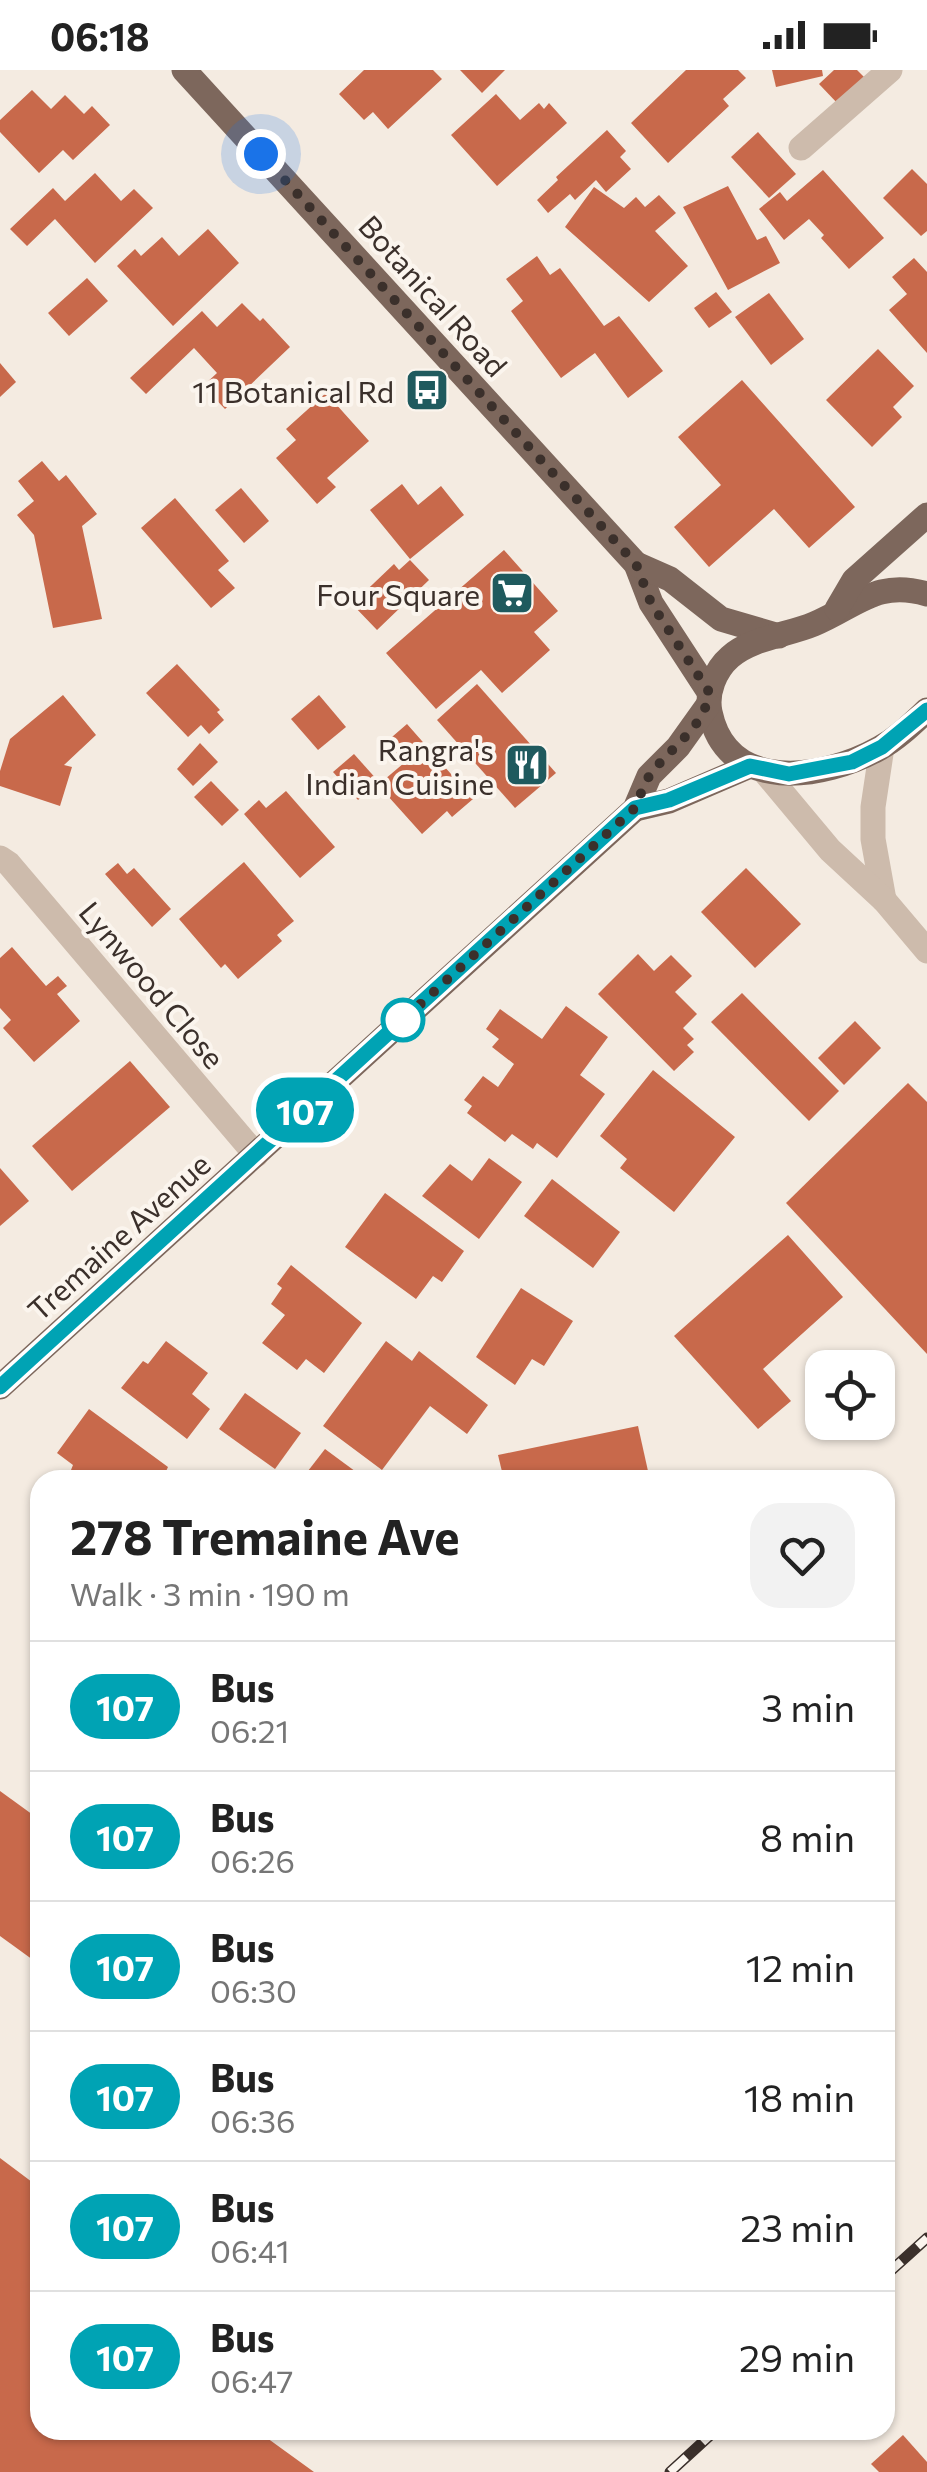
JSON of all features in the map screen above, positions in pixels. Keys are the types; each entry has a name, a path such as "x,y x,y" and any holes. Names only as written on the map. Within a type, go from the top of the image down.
{"main road":[{"name":"Botanical Road","path":"184,70 636,564 651,603 709,699 722,744 734,757 757,768"},
{"path":"834,613 854,580 927,515"},
{"name":"Botanical Road","path":"636,564 670,580 721,620 779,636"},
{"name":"Tremaine Avenue","path":"0,1387 635,808 649,776 678,746 709,699 720,668 733,654 834,613 861,597 909,589 927,594"},
{"path":"757,768 789,774 852,762 882,747 927,710"},
{"name":"Tremaine Avenue","path":"635,808 757,768"}],"street":[{"path":"801,148 890,70"},
{"path":"882,747 873,823 884,900"},
{"path":"757,768 830,850 884,900 927,951"},
{"name":"Lynwood Close","path":"0,858 256,1155"}],"building":[{"path":"364,70 433,70 442,79 388,129 373,112 364,120 339,94"},
{"path":"460,70 505,70 482,93"},
{"path":"686,70 738,70 746,78 723,99 729,106 668,163 631,123"},
{"path":"772,70 822,70 823,76 776,87"},
{"path":"834,70 857,70 866,79 839,105 819,84"},
{"path":"32,90 51,109 65,95 84,114 92,106 110,125 73,160 63,150 39,173 0,132 0,120"},
{"path":"496,94 520,120 539,103 544,109 549,103 567,123 497,186 451,135"},
{"path":"607,130 626,151 620,157 631,169 606,192 596,180 575,200 570,194 548,213 537,200"},
{"path":"758,132 796,174 769,198 731,157"},
{"path":"912,169 927,184 927,231 921,236 883,198"},
{"path":"823,170 884,238 849,269 809,219 784,240 759,209 780,192 787,201"},
{"path":"95,173 121,201 134,189 153,208 95,263 55,219 27,246 10,229 53,188 65,201"},
{"path":"728,186 757,240 766,236 780,263 728,290 683,207"},
{"path":"594,187 624,208 636,197 645,207 659,195 676,213 655,231 688,266 649,302 565,227"},
{"path":"208,229 239,263 173,326 117,266 135,249 141,256 162,237 179,256"},
{"path":"537,256 550,275 560,268 604,326 619,316 663,371 628,398 595,353 561,378 511,311 523,301 506,279"},
{"path":"914,258 927,272 927,353 889,310 907,294 892,277"},
{"path":"87,278 108,301 69,336 48,313"},
{"path":"716,292 732,312 709,328 694,308"},
{"path":"769,293 804,339 771,365 735,317"},
{"path":"242,303 260,321 263,318 290,347 225,409 203,386 217,373 194,348 146,394 130,378 202,311 217,327"},
{"path":"878,349 914,386 893,407 902,417 872,447 826,400"},
{"path":"0,363 16,382 0,397"},
{"path":"742,380 855,507 809,548 774,509 709,567 674,527 721,485 678,437"},
{"path":"326,393 369,441 327,478 336,487 317,504 276,458 296,440 286,429"},
{"path":"42,461 59,481 66,475 97,514 82,526 102,619 53,628 34,535 17,515 34,501 18,481"},
{"path":"402,484 418,505 441,486 464,515 410,559 370,510"},
{"path":"241,488 269,521 244,543 215,510"},
{"path":"175,498 229,561 218,570 235,588 211,608 141,528"},
{"path":"504,550 558,611 534,632 550,650 502,693 481,670 436,709 386,653"},
{"path":"410,560 429,580 377,630 352,604 394,564 399,570"},
{"path":"177,664 220,710 217,712 224,720 209,734 201,725 188,737 146,693"},
{"path":"477,684 556,773 515,808 437,720"},
{"path":"63,695 96,735 64,765 72,767 60,806 0,786 0,771 10,739"},
{"path":"319,695 346,727 318,750 291,719"},
{"path":"407,724 473,799 452,817 447,811 422,834 378,785 404,763 385,743"},
{"path":"200,743 218,762 193,786 177,769"},
{"path":"354,754 379,782 358,800 333,772"},
{"path":"211,781 239,810 222,826 194,797"},
{"path":"286,791 335,847 300,878 244,814 259,800 266,808"},
{"path":"244,862 294,921 277,935 282,941 238,979 225,964 221,968 179,919"},
{"path":"118,863 127,874 134,868 171,909 152,927 105,874"},
{"path":"746,868 801,924 755,968 701,912"},
{"path":"12,947 46,986 58,976 67,986 57,994 80,1021 34,1062 3,1028 11,1020 0,1008 0,958"},
{"path":"638,954 654,971 671,955 692,976 675,992 697,1014 683,1028 694,1039 687,1045 694,1052 674,1071 598,994"},
{"path":"742,993 839,1091 809,1121 711,1022"},
{"path":"566,1006 608,1037 580,1075 605,1094 557,1158 537,1143 533,1149 512,1134 505,1142 467,1113 472,1106 464,1100 483,1076 498,1087 514,1064 492,1047 499,1039 486,1029 500,1009 542,1039"},
{"path":"855,1021 881,1048 844,1085 818,1058"},
{"path":"130,1061 170,1107 72,1191 32,1146"},
{"path":"653,1070 735,1137 674,1212 620,1168 627,1159 600,1136"},
{"path":"908,1083 927,1102 927,1354 786,1203"},
{"path":"489,1158 522,1182 479,1239 422,1196 450,1164 472,1181"},
{"path":"0,1168 29,1201 0,1226"},
{"path":"552,1179 620,1232 593,1268 524,1216"},
{"path":"385,1193 464,1251 442,1282 433,1276 416,1299 345,1247"},
{"path":"788,1235 843,1297 763,1369 791,1401 758,1429 674,1336"},
{"path":"291,1265 362,1323 324,1373 306,1359 297,1370 262,1343 285,1315 271,1304 282,1288 277,1284"},
{"path":"521,1288 573,1321 544,1366 532,1359 515,1385 476,1357"},
{"path":"166,1341 208,1373 192,1394 210,1409 187,1439 121,1388"},
{"path":"386,1341 412,1361 419,1351 488,1405 467,1434 430,1406 382,1470 323,1426"},
{"path":"245,1393 301,1433 275,1469 219,1429"},
{"path":"89,1409 168,1467 71,1470 73,1465 57,1453"},
{"path":"638,1426 648,1470 502,1470 498,1455"},
{"path":"325,1449 353,1470 309,1470"},
{"path":"0,1791 30,1813 30,1958 0,1936"},
{"path":"0,2158 30,2180 30,2440 270,2440 314,2472 0,2472"},
{"path":"903,2435 927,2462 927,2472 879,2472 871,2464"}],"railway":[{"path":"895,2267 927,2238"},
{"path":"670,2472 705,2440"}],"bus line":[{"name":"107","path":"0,1387 635,808 669,800 750,766 789,774 852,762 882,747 927,710"}],"place":[{"name":"11 Botanical Rd","path":"427,390"},
{"name":"Four Square","path":"512,593"},
{"name":"Rangra's Indian Cuisine","path":"527,765"}],"route":[{"path":"261,154 636,564 651,603 709,692 708,706 649,776 635,808 403,1020"}]}
